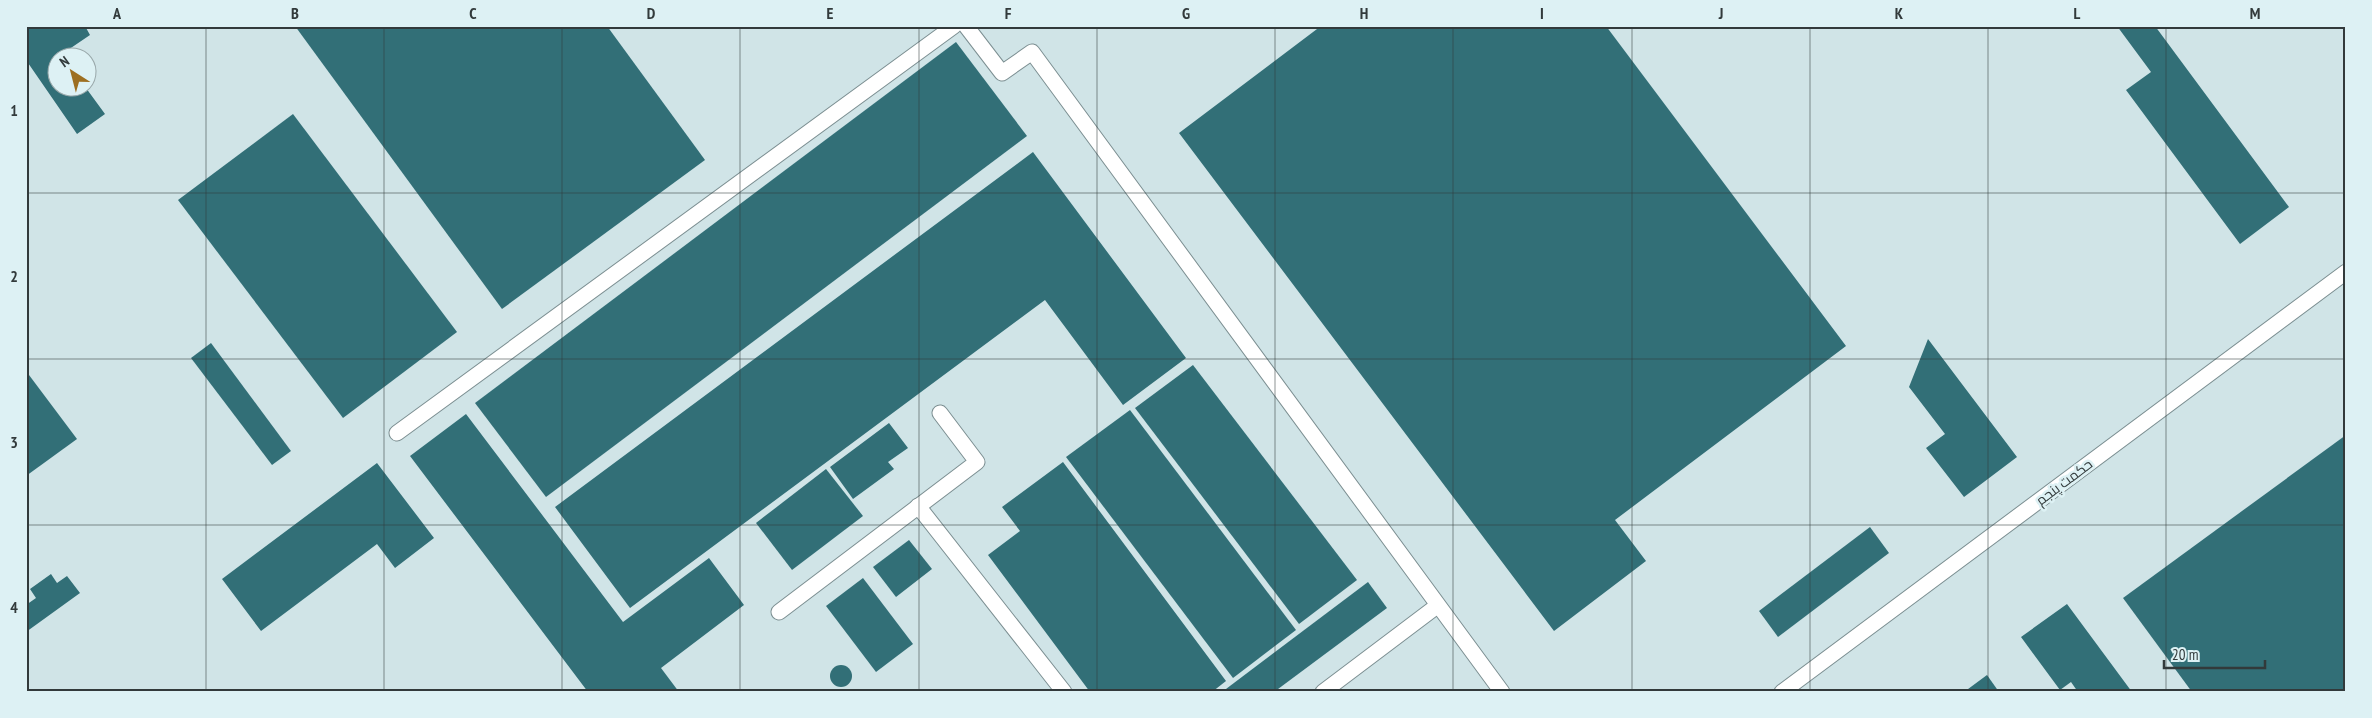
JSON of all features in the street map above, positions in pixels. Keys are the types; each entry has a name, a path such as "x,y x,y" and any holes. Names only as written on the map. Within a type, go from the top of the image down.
{"lane":[{"path":"397,433 954,26"},
{"path":"966,26 1002,73 1032,52 1502,692"},
{"name":"حکمت پنجم","path":"1782,692 2346,272"},
{"path":"779,612 977,462 940,412"},
{"path":"918,506 1064,692"},
{"path":"1323,692 1438,606"}],"building":[{"path":"33,26 85,26 90,35 71,48 48,48 48,92 26,60 26,31"},
{"path":"295,26 607,26 705,160 502,309"},
{"path":"1321,26 1606,26 1846,346 1615,520 1646,561 1554,631 1179,133"},
{"path":"2117,26 2155,26 2289,207 2240,244 2126,90 2151,72"},
{"path":"956,42 1027,136 546,497 475,403"},
{"path":"52,98 93,98 105,114 77,134"},
{"path":"293,114 457,332 343,418 178,200"},
{"path":"1033,152 1186,358 1123,405 1045,300 630,608 555,507"},
{"path":"1928,339 2017,457 1964,497 1926,448 1945,434 1909,387"},
{"path":"211,343 291,451 272,465 191,358"},
{"path":"1193,365 1357,580 1299,624 1135,408"},
{"path":"26,371 77,439 26,476"},
{"path":"1130,410 1296,630 1233,678 1066,457"},
{"path":"466,414 623,622 709,558 744,605 661,668 679,692 588,692 410,456"},
{"path":"889,423 908,448 888,462 894,469 853,499 830,467"},
{"path":"2346,435 2346,692 2192,692 2123,598"},
{"path":"1063,462 1226,681 1212,692 1090,692 988,555 1020,531 1002,507"},
{"path":"377,463 434,538 395,568 377,544 261,631 222,579"},
{"path":"826,469 863,516 792,570 756,523"},
{"path":"1870,527 1889,553 1778,637 1759,611"},
{"path":"909,540 932,569 896,597 873,567"},
{"path":"51,574 57,583 67,576 80,593 26,632 26,605 36,598 30,589"},
{"path":"863,578 913,644 876,672 826,606"},
{"path":"1368,582 1387,608 1274,692 1222,692"},
{"path":"2067,604 2132,692 2078,692 2071,682 2060,690 2021,637"},
{"path":"841,665 849,668 852,676 849,684 841,687 833,684 830,676 833,668"},
{"path":"1987,675 1999,692 1964,692"}]}
